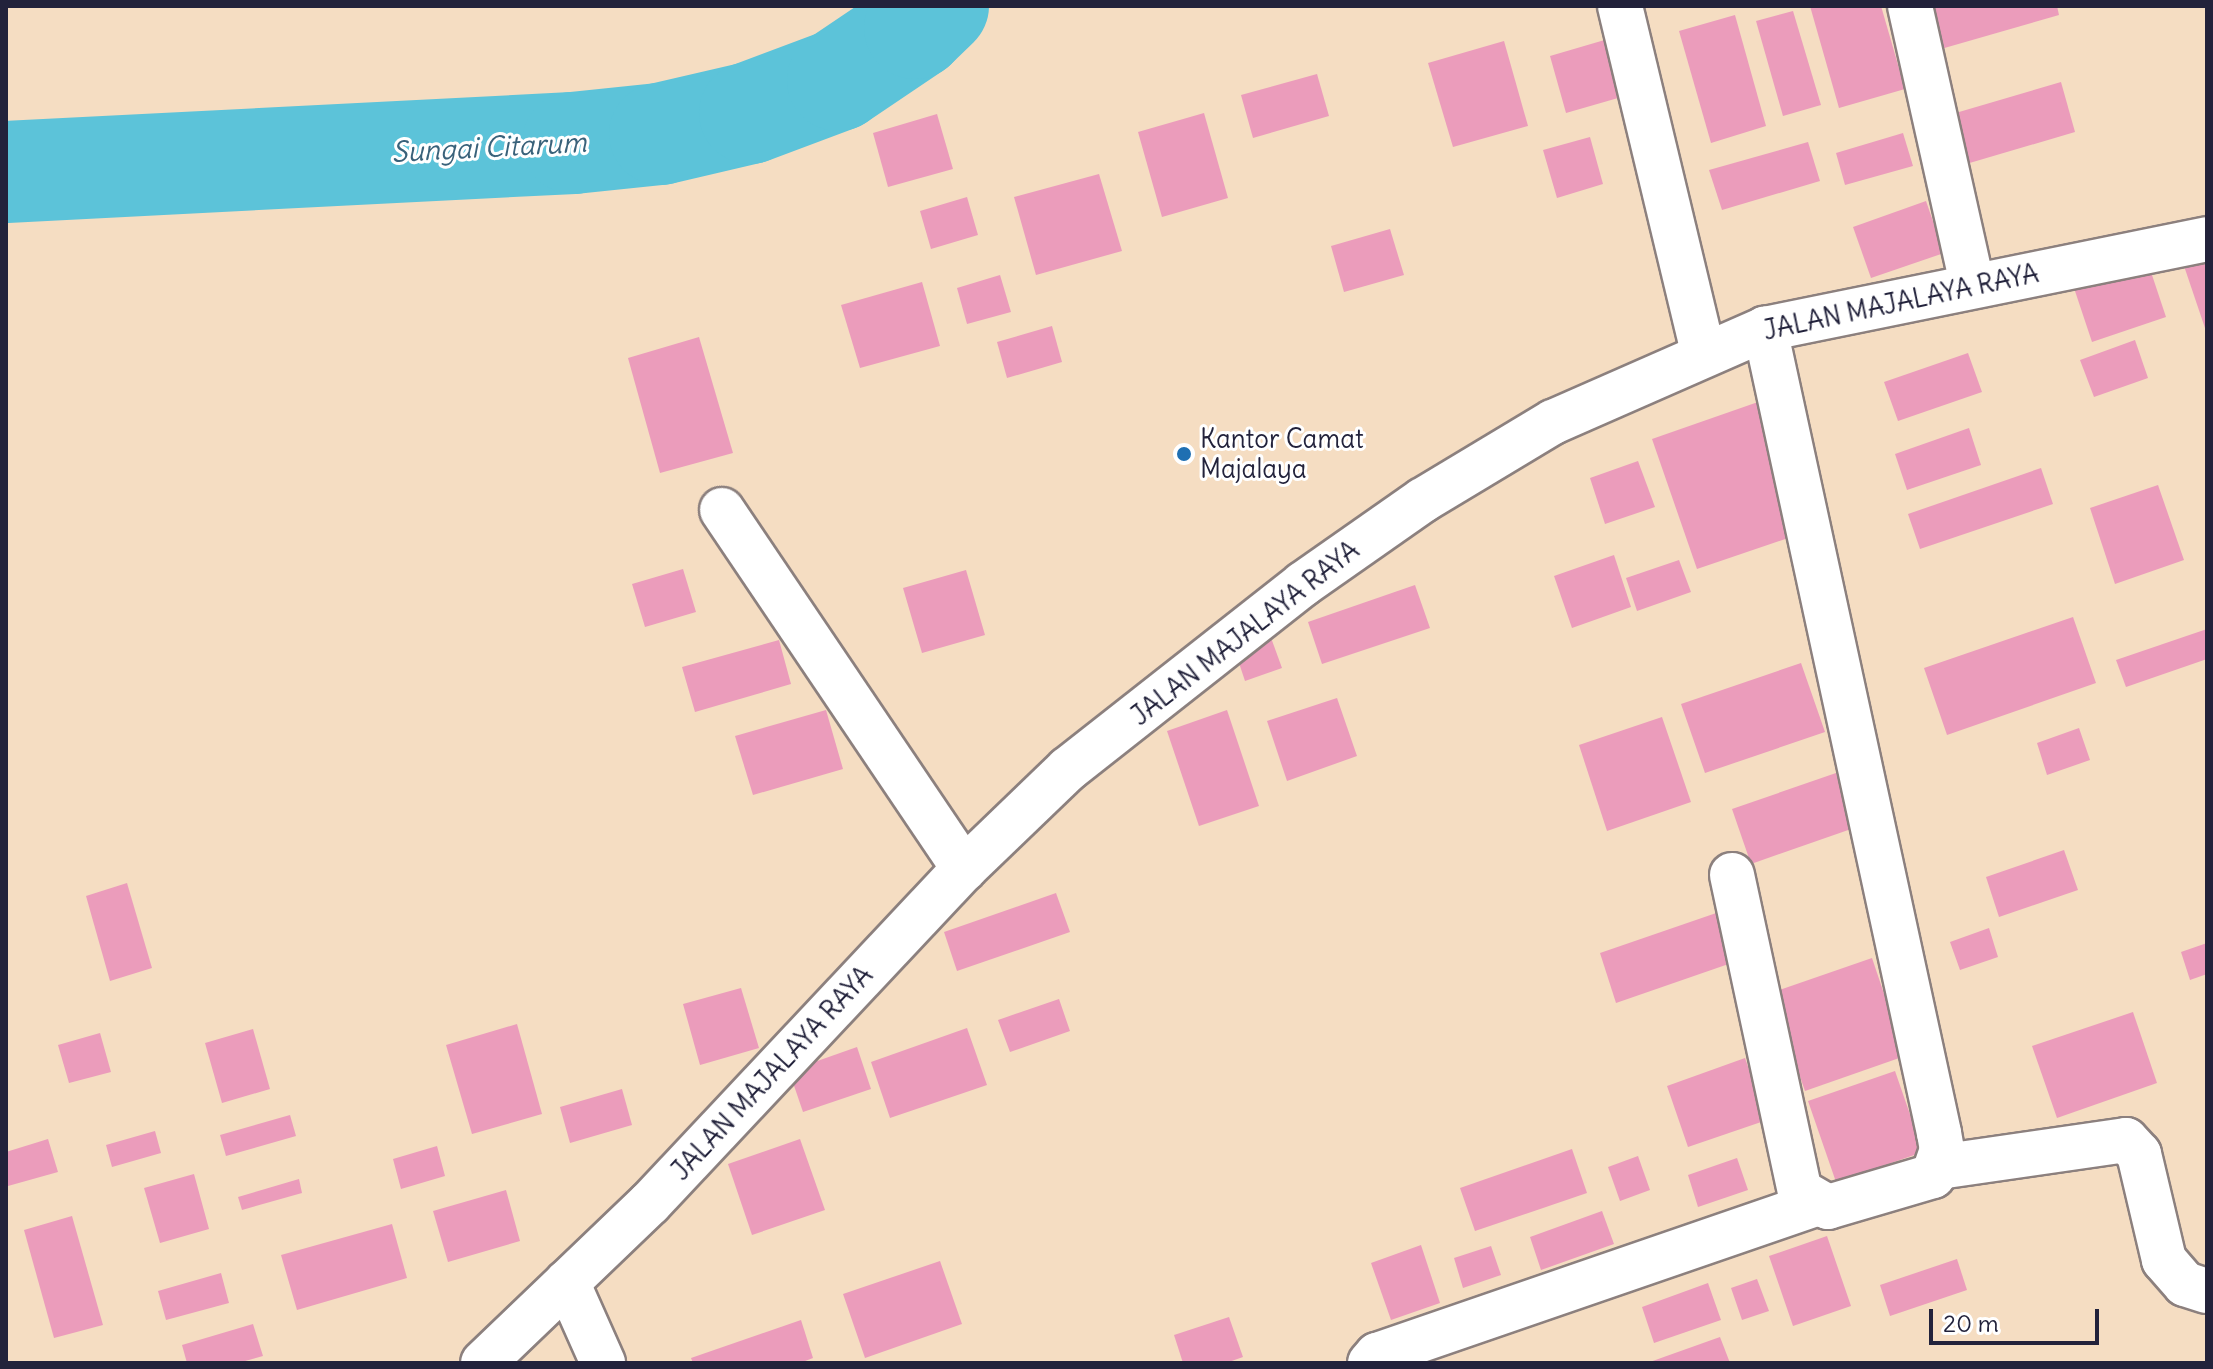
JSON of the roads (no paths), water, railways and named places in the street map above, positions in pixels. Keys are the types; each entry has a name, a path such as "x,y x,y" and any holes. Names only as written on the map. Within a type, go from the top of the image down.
{"street":[{"path":"1620,6 1703,353"},
{"path":"1910,6 1972,284"},
{"name":"JALAN MAJALAYA RAYA","path":"483,1363 650,1203 964,869 1068,769 1303,584 1411,508 1553,422 1703,353 1765,329 1972,284 2207,239"},
{"path":"1765,329 1936,1119 1942,1150 1939,1167"},
{"path":"722,510 964,869"},
{"path":"1732,875 1795,1179 1816,1204"},
{"path":"1370,1363 1377,1355 1816,1204 1828,1207 1920,1184 1939,1167 2126,1140 2139,1154 2164,1260 2185,1284 2207,1291"},
{"path":"567,1282 603,1363"}],"waterway":[{"name":"Sungai Citarum","path":"6,172 573,143 660,134 750,113 838,80 915,28 938,6"}],"place":[{"name":"Kantor Camat Majalaya","path":"1184,454"}]}
